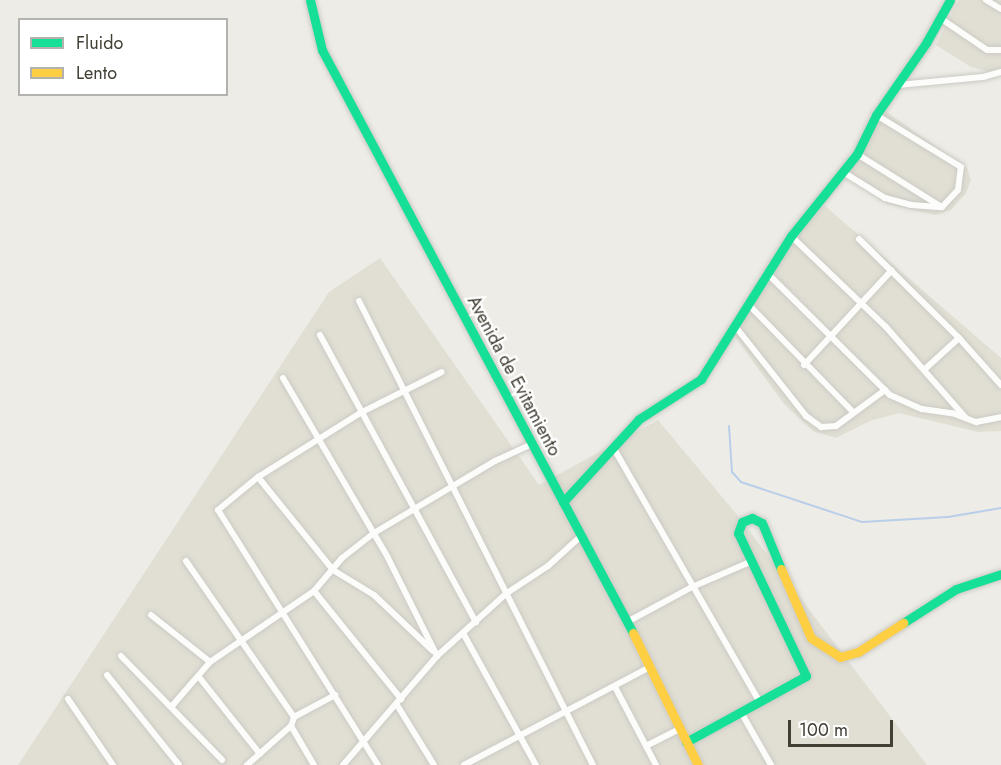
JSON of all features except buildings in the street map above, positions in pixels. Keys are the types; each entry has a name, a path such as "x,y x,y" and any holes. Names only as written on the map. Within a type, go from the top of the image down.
{"street":[{"name":"Avenida de Evitamiento","path":"310,0 314,29 322,50 627,622 698,765"},
{"path":"563,502 643,415 696,384 791,236 857,154 876,115 898,85 950,0"},
{"path":"986,0 1001,9"},
{"path":"940,18 987,50 1001,50"},
{"path":"898,85 983,77 1001,72"},
{"path":"876,115 961,167 958,190 942,207"},
{"path":"857,154 942,207"},
{"path":"843,172 885,198 911,205 942,207"},
{"path":"791,236 862,303 925,369 966,418"},
{"path":"859,239 959,338 1001,385"},
{"path":"804,365 892,270"},
{"path":"766,273 832,335 885,390 914,406 988,422 1001,417"},
{"path":"359,301 403,393 455,486 507,593 510,606 593,765"},
{"path":"748,304 804,365 854,412"},
{"path":"735,326 806,416 821,427 836,426 885,390"},
{"path":"320,335 476,622"},
{"path":"925,369 959,338"},
{"path":"378,765 218,510 258,477 362,412 442,372"},
{"path":"283,378 374,533 437,656"},
{"path":"172,706 210,662 241,637 283,613 314,591 342,558 374,533 532,444"},
{"path":"613,447 760,704"},
{"path":"258,477 333,570 374,596 437,656"},
{"path":"686,742 742,714 806,676 738,533 742,522 752,518 765,527 811,638 825,650 840,657 858,652 956,589 1001,574"},
{"path":"343,765 437,656 507,593 548,566 581,536"},
{"path":"186,561 241,637 294,717"},
{"path":"627,622 692,587 752,561"},
{"path":"314,591 399,702 434,765"},
{"path":"151,615 210,662"},
{"path":"463,633 536,765"},
{"path":"121,656 222,760"},
{"path":"464,765 566,714 650,667"},
{"path":"107,675 179,765"},
{"path":"199,677 260,754"},
{"path":"615,687 657,765"},
{"path":"247,765 291,726 294,717 335,695"},
{"path":"68,699 113,765"},
{"path":"742,714 771,765"},
{"path":"291,726 314,765"},
{"path":"646,746 680,729"}],"shaded area":[{"path":"959,0 1001,0 1001,75 971,67 936,45"},
{"path":"885,111 967,168 971,180 966,193 951,210 935,215 888,204 846,177"},
{"path":"824,205 1001,358 1001,431 978,432 899,413 870,421 836,438 813,431 784,404 734,335 784,252"},
{"path":"380,258 539,485 658,420 738,516 927,765 18,765 329,292"}],"waterway":[{"path":"729,426 732,472 741,482 862,522 948,517 1001,508"}],"traffic: fast":[{"path":"310,0 322,50 633,633"},
{"path":"563,502 639,419 701,379 791,236 857,154 876,115 926,43 950,0"},
{"path":"686,742 806,676 738,533 742,522 752,518 762,523 781,569"},
{"path":"903,623 956,589 1001,574"}],"traffic: slow":[{"path":"781,569 811,638 840,657 858,652 903,623"},
{"path":"633,633 698,765"}]}
